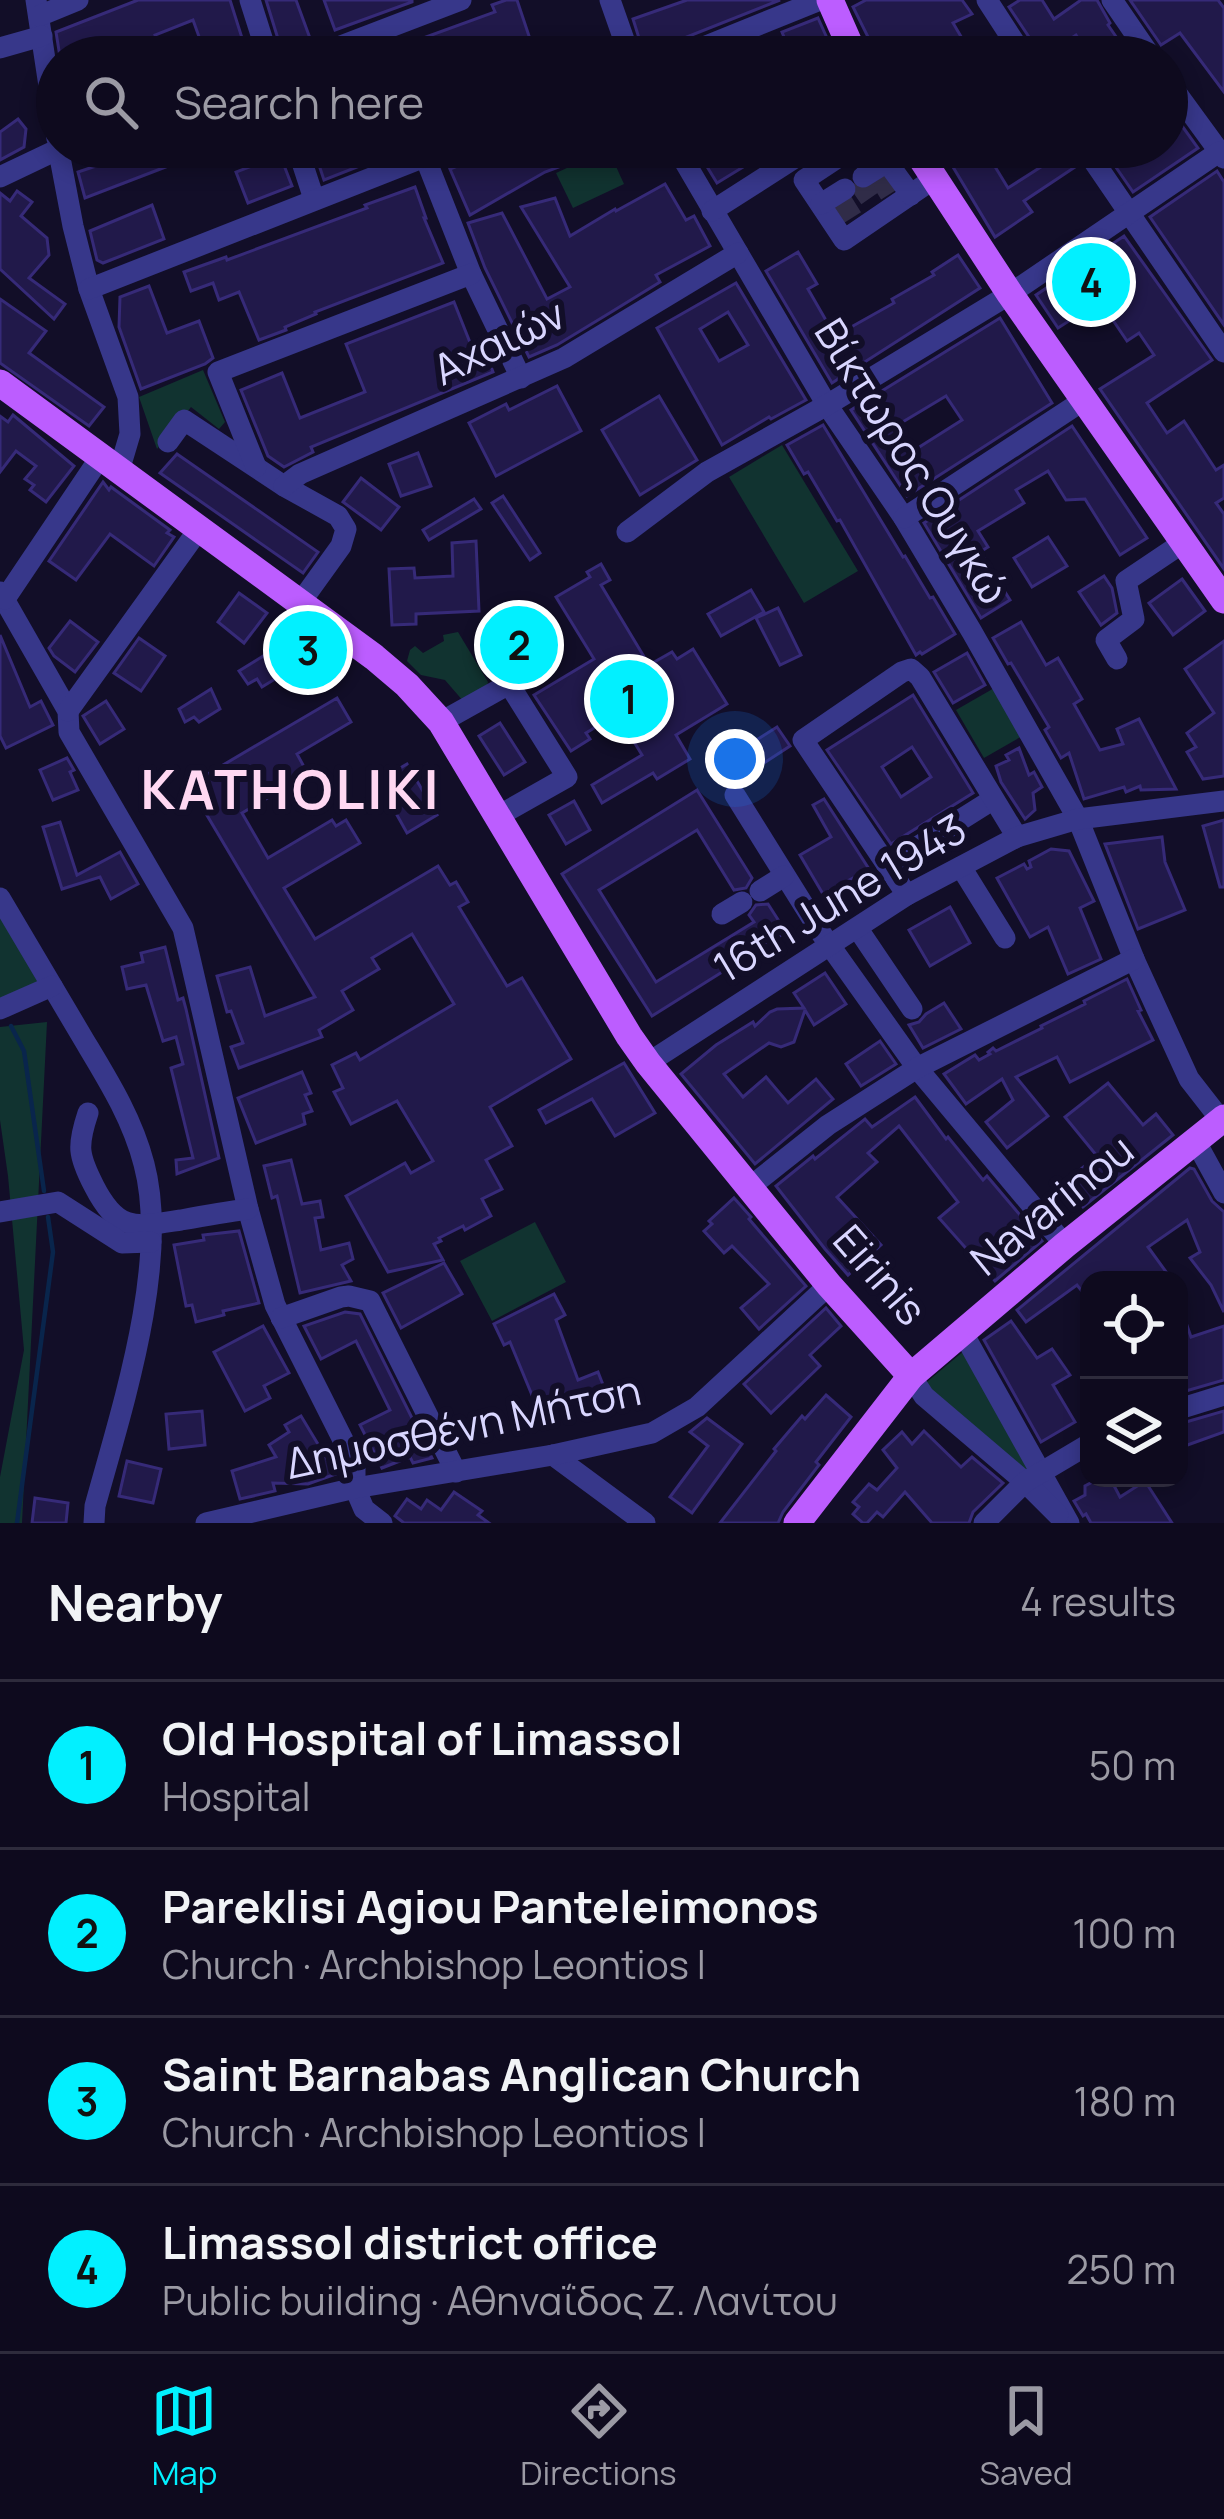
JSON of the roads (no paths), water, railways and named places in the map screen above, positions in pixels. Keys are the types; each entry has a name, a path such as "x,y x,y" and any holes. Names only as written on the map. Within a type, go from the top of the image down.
{"main road":[{"path":"830,0 846,36"},
{"path":"928,168 1010,294 1224,600"},
{"name":"Eirinis","path":"4,393 110,463 300,603 390,671 441,722 628,1036 829,1285 911,1376"},
{"name":"Navarinou","path":"796,1523 911,1376 1222,1119"}],"street":[{"path":"0,48 39,17 78,0"},
{"path":"250,0 261,36"},
{"path":"367,36 460,0"},
{"path":"610,0 623,36"},
{"path":"732,36 820,0"},
{"path":"987,0 1010,36"},
{"path":"1112,0 1137,36"},
{"path":"627,532 707,472 1010,294 1222,155 1188,109"},
{"path":"0,177 36,157"},
{"path":"63,168 89,289 128,397 130,434 2,595 68,711 69,732 183,928 248,1209 281,1318 343,1440 364,1509 382,1523"},
{"path":"304,168 314,199"},
{"path":"89,289 396,168"},
{"path":"429,168 471,274 521,379"},
{"name":"Βίκτωρος Ουγκώ","path":"688,168 827,405 904,518 1078,819 1189,1079 1222,1119"},
{"path":"712,211 779,168"},
{"path":"821,168 804,179 858,180 891,204"},
{"path":"1098,168 1224,352"},
{"path":"858,180 844,240 857,225 935,178"},
{"name":"Αχαιών","path":"284,486 300,474 571,354 738,253"},
{"path":"256,467 218,372 471,274"},
{"path":"904,518 1084,400"},
{"path":"168,442 184,420 284,486 338,515 346,529 341,546 300,603"},
{"path":"68,711 199,529"},
{"path":"1117,659 1106,640 1134,619 1126,581 1184,542"},
{"path":"907,895 803,740 902,672 911,670 920,677 1017,837"},
{"path":"441,722 509,683 556,760 566,777 498,816"},
{"path":"735,795 784,876 916,1068 1065,1245"},
{"path":"887,866 992,800"},
{"name":"16th June 1943","path":"648,1063 907,895 1017,837 1078,819 1224,800"},
{"path":"962,867 1005,938"},
{"path":"741,903 784,876"},
{"path":"0,898 128,1115 150,1195 146,1307 94,1523"},
{"path":"858,929 912,1009"},
{"path":"750,1187 828,1125 916,1068 1134,959"},
{"path":"0,1010 52,986"},
{"path":"88,1113 80,1158 98,1194 114,1214 151,1234"},
{"path":"1196,1142 1224,1192"},
{"path":"0,1212 58,1202 122,1243 248,1209"},
{"name":"Δημοσθένη Μήτση","path":"206,1523 356,1488 554,1456 652,1433 697,1406 829,1285"},
{"path":"281,1318 341,1297 370,1301 456,1472"},
{"path":"963,1333 1034,1477"},
{"name":"Eirinis","path":"911,1376 924,1396 1034,1477 1068,1523"},
{"path":"1188,1406 1224,1395"},
{"path":"983,1523 1034,1477 1080,1449"},
{"path":"554,1456 645,1523"}],"waterway":[{"path":"11,1026 24,1051 44,1191"},
{"path":"17,1523 53,1252 48,1217"}],"tunnel":[{"path":"879,176 892,197"},
{"path":"858,181 876,207"},
{"path":"841,200 854,221"}],"place":[{"name":"Limassol district office","path":"1091,282"},
{"name":"Pareklisi Agiou Panteleimonos","path":"519,645"},
{"name":"Saint Barnabas Anglican Church","path":"308,650"},
{"name":"Old Hospital of Limassol","path":"629,699"}],"district":[{"name":"KATHOLIKI","path":"291,790"}]}
